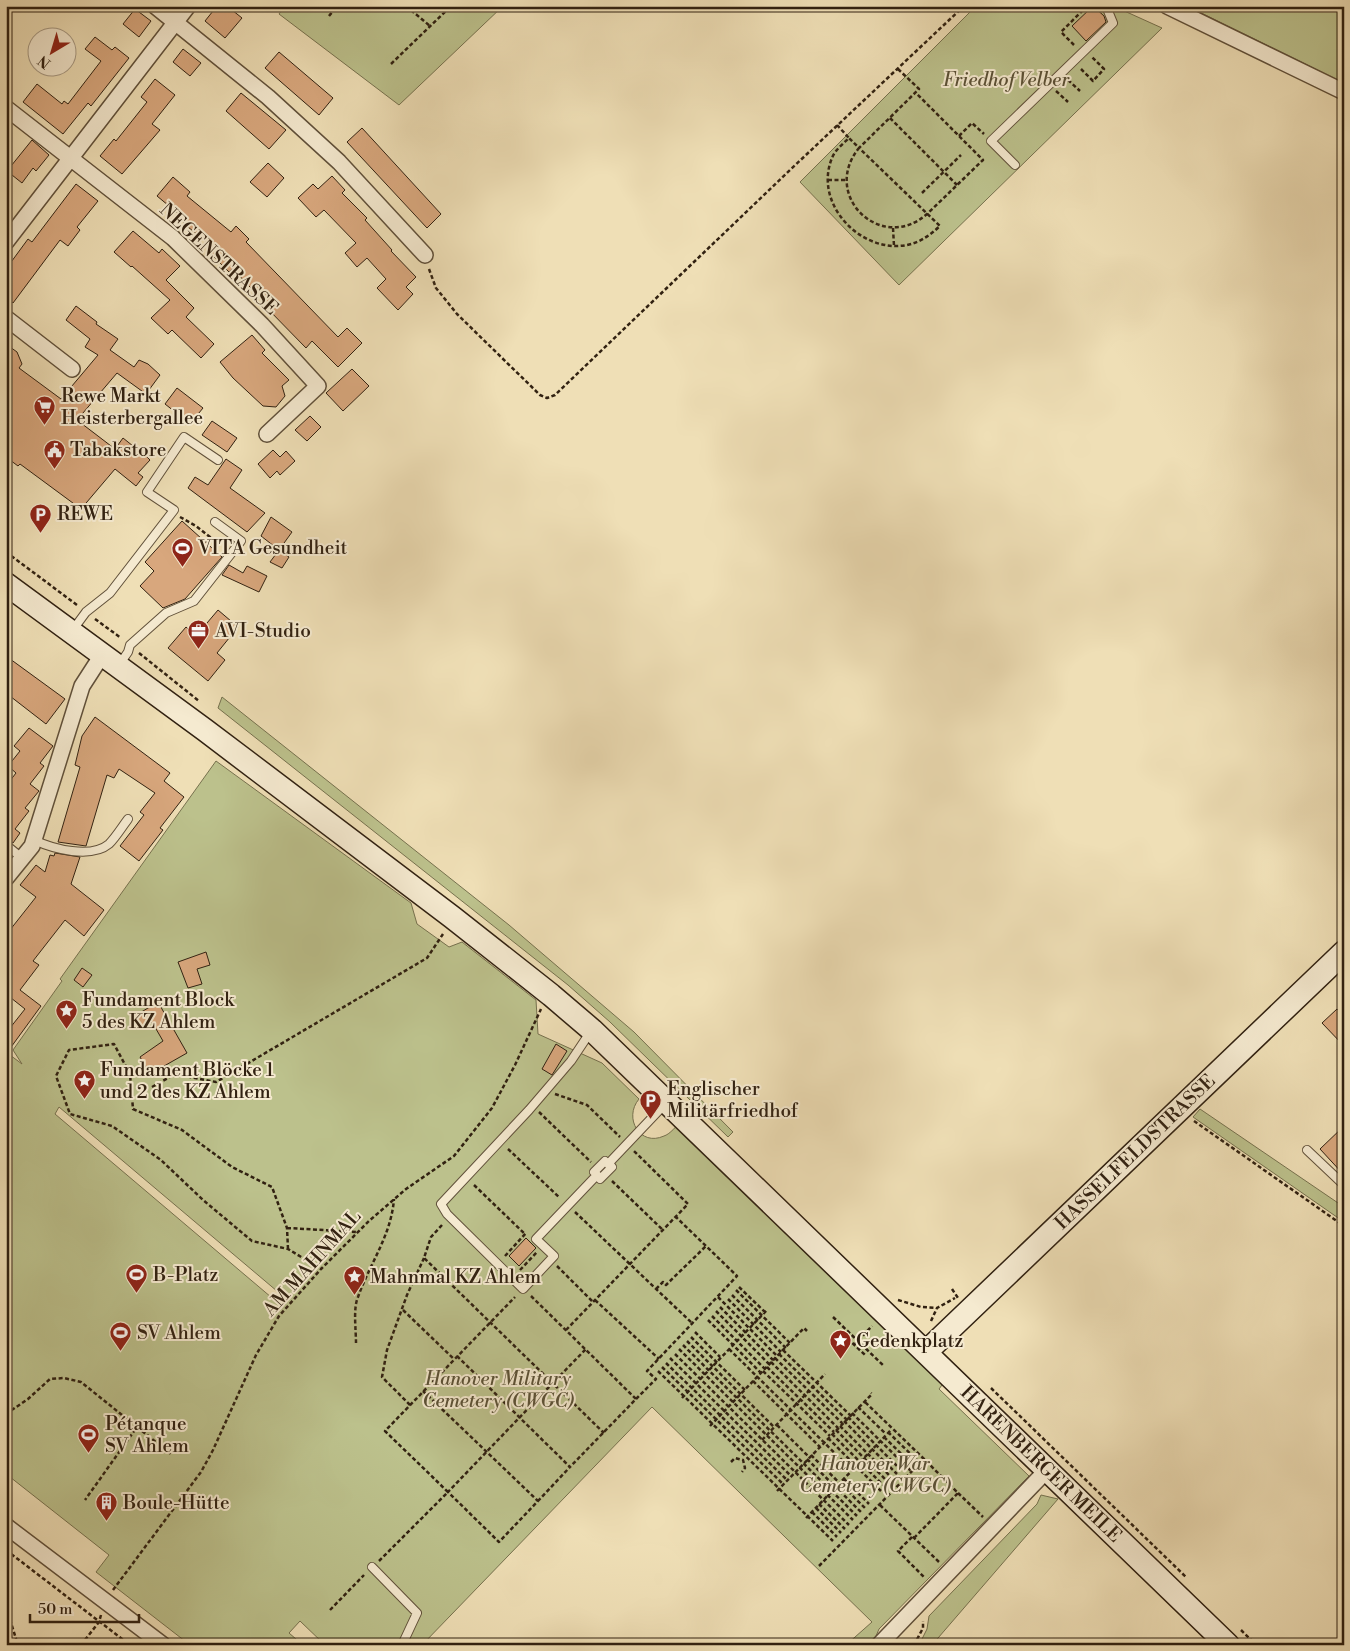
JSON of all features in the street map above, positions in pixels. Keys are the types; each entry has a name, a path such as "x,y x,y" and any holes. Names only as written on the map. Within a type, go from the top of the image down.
{"main road":[{"name":"HARENBERGER MEILE","path":"6,584 205,730 452,917 592,1030 855,1283 892,1306 926,1352 1047,1470 1231,1634"},
{"name":"HASSELFELDSTRASSE","path":"926,1352 1344,952"}],"street":[{"path":"155,6 268,97 339,162 425,255"},
{"path":"6,242 188,6"},
{"path":"1167,6 1344,92"},
{"name":"NEGENSTRASSE","path":"6,108 173,238 262,325 318,386 267,434"},
{"path":"6,318 72,369"},
{"path":"6,878 32,846 82,686 110,661"},
{"path":"879,1645 1047,1470"},
{"path":"6,1526 163,1645"}],"lane":[{"path":"1015,165 991,141 1113,23 1106,6"},
{"path":"71,632 86,612 110,592 172,514 174,510 147,492 184,437 218,460"},
{"path":"110,661 128,652 130,646 166,614 194,601 241,541 215,522"},
{"path":"34,840 45,846 94,852 108,844 128,819"},
{"path":"6,845 22,858"},
{"path":"592,1030 571,1061 548,1088 441,1204 446,1214 523,1288 554,1256 536,1239 600,1172 605,1160 608,1164 668,1102"},
{"path":"1307,1150 1344,1185"},
{"path":"372,1567 417,1612 402,1645"}],"path":[{"path":"329,16 337,6"},
{"path":"406,6 430,26"},
{"path":"391,64 451,6"},
{"path":"425,255 436,288 457,314 540,395 547,398 555,395 964,6"},
{"path":"1073,61 1093,81 1104,69 1061,32 1087,6"},
{"path":"898,69 919,89 859,148 849,163 846,180 854,207 871,222 882,226 893,228 909,226 920,220 983,160 916,93"},
{"path":"1061,73 1080,91"},
{"path":"1050,84 1068,102"},
{"path":"890,118 957,185"},
{"path":"959,136 972,122 991,141"},
{"path":"837,125 940,226 917,242 894,246 869,240 851,228 836,211 829,191 828,180 832,158 837,149 849,138"},
{"path":"922,193 961,155"},
{"path":"828,180 846,180"},
{"path":"893,228 894,246"},
{"path":"172,514 196,526 210,538 206,542"},
{"path":"6,552 130,646"},
{"path":"152,1087 175,1074 216,1082 241,1069 428,958 452,917"},
{"name":"AM MAHNMAL","path":"105,1601 201,1472 213,1450 256,1355 279,1316 357,1232 394,1198 454,1156 492,1108 515,1065 538,1013 551,995"},
{"path":"288,1249 287,1228 272,1187 232,1167 182,1130 134,1109 130,1074 114,1044 69,1050 56,1076 70,1114 112,1126 161,1160 203,1200 252,1241 288,1249 321,1269"},
{"path":"548,1088 555,1094 587,1105 688,1204 566,1330"},
{"path":"532,1106 663,1230"},
{"path":"1180,1109 1200,1126 1344,1226"},
{"path":"466,1177 525,1234"},
{"path":"356,1343 357,1298 388,1231 393,1213 394,1198"},
{"path":"410,1405 382,1377 387,1350 431,1237 443,1223 446,1214"},
{"path":"636,1399 523,1288 385,1431 499,1542 656,1379 647,1371 737,1276 676,1217"},
{"path":"287,1228 357,1232"},
{"path":"511,1263 505,1256 528,1231 536,1239"},
{"path":"515,1266 520,1270 543,1246"},
{"path":"656,1289 663,1282 666,1285 706,1246"},
{"path":"424,1258 604,1432"},
{"path":"550,1260 659,1359"},
{"path":"627,1262 693,1324"},
{"path":"683,1397 766,1311 740,1287"},
{"path":"736,1290 790,1343"},
{"path":"732,1295 757,1320 773,1360"},
{"path":"718,1297 749,1328 801,1399 872,1449 897,1474"},
{"path":"728,1299 753,1324 797,1404 876,1445 902,1470"},
{"path":"854,1345 892,1306 937,1308"},
{"path":"720,1307 805,1395 840,1426 880,1441 912,1472"},
{"path":"403,1310 454,1360"},
{"path":"716,1312 741,1336 813,1387 864,1458 889,1483"},
{"path":"712,1316 737,1341 817,1383 860,1462 885,1487"},
{"path":"833,1317 884,1366"},
{"path":"708,1320 733,1345 773,1360 809,1391 840,1426 893,1478"},
{"path":"711,1425 804,1328 807,1331"},
{"path":"695,1332 720,1357"},
{"path":"843,1334 865,1355"},
{"path":"691,1337 745,1390"},
{"path":"687,1341 775,1426 840,1483 865,1508"},
{"path":"683,1345 857,1516"},
{"path":"330,1610 448,1492 586,1349"},
{"path":"679,1349 853,1520"},
{"path":"729,1349 852,1470"},
{"path":"675,1354 849,1524"},
{"path":"457,1356 570,1467"},
{"path":"670,1358 791,1476"},
{"path":"666,1363 787,1480"},
{"path":"662,1367 783,1484"},
{"path":"658,1371 711,1425 746,1456 778,1490 833,1541"},
{"path":"743,1460 825,1374"},
{"path":"6,1414 28,1399 50,1379 64,1378 81,1382 172,1454"},
{"path":"753,1381 820,1447"},
{"path":"990,1387 1192,1582"},
{"path":"423,1391 538,1501"},
{"path":"778,1490 858,1406 865,1402 871,1393"},
{"path":"865,1402 984,1518"},
{"path":"858,1406 920,1463"},
{"path":"85,1500 137,1426"},
{"path":"840,1426 856,1466 881,1491"},
{"path":"807,1517 887,1433"},
{"path":"887,1433 916,1468"},
{"path":"809,1457 861,1512"},
{"path":"731,1462 734,1458 743,1460"},
{"path":"819,1566 924,1459"},
{"path":"742,1472 745,1468 743,1460"},
{"path":"844,1479 869,1504"},
{"path":"926,1579 898,1551 958,1493"},
{"path":"820,1504 845,1528"},
{"path":"880,1505 941,1564 936,1569"},
{"path":"816,1508 841,1533"},
{"path":"812,1512 837,1537"},
{"path":"6,1550 130,1645"},
{"path":"81,1645 99,1622 105,1601"},
{"path":"6,1606 18,1645"},
{"path":"1231,1634 1256,1645"}],"green space":[{"path":"285,6 503,6 399,105 279,14"},
{"name":"Friedhof Velber","path":"976,6 1120,6 1120,9 1162,28 899,285 800,182"},
{"path":"1187,6 1344,6 1344,83"},
{"path":"222,697 509,925 634,1032 733,1132 728,1137 610,1022 568,985 218,708"},
{"path":"216,761 411,903 417,924 449,947 462,942 536,1000 538,1034 602,1063 639,1099 634,1106 633,1114 636,1129 641,1134 648,1138 655,1138 666,1135 679,1124 945,1381 939,1389 1029,1476 879,1629 868,1645 846,1645 872,1622 652,1407 422,1645 325,1645 300,1621 289,1633 303,1645 190,1645 96,1572 109,1555 10,1477 6,1480 6,1052 22,1064 13,1050 62,981 60,979","holes":["59,1107 284,1297 278,1303 55,1114"]},
{"path":"1200,1109 1344,1207 1344,1222 1193,1117"},
{"path":"1041,1495 1058,1499 932,1645 919,1645 927,1629 929,1616 1037,1504"}],"building":[{"path":"217,6 227,6 242,18 225,38 205,21"},
{"path":"1093,6 1104,16 1106,22 1086,41 1072,26"},
{"path":"135,9 151,21 139,37 123,24"},
{"path":"95,37 112,50 115,47 129,58 91,106 88,103 63,134 23,102 37,84 62,104 64,101 68,104 101,61 85,49"},
{"path":"183,49 201,63 190,76 173,62"},
{"path":"279,52 333,98 319,115 265,68"},
{"path":"155,79 175,95 152,124 160,130 122,174 100,156 114,139 116,141 147,102 141,97"},
{"path":"241,93 286,130 269,149 226,111"},
{"path":"362,128 441,214 427,228 347,142"},
{"path":"32,140 49,155 36,171 33,168 22,183 7,171"},
{"path":"268,163 284,178 267,197 250,182"},
{"path":"332,176 345,190 342,193 367,218 365,220 416,277 406,287 413,294 398,310 377,288 386,279 367,258 357,267 345,253 356,243 324,210 316,217 298,198 313,184 318,189"},
{"path":"173,177 190,192 187,196 231,232 236,226 249,239 246,242 338,337 347,328 362,343 338,367 312,341 306,348 264,305 266,303 233,268 229,272 209,252 214,248 183,223 186,220 157,196"},
{"path":"76,184 98,201 77,227 80,230 68,246 60,240 13,303 6,298 6,269 28,239 32,242"},
{"path":"133,231 159,253 162,249 180,266 166,280 194,308 186,317 214,344 201,358 172,330 168,334 151,318 170,300 114,252"},
{"name":"Rewe Markt Heisterbergallee","path":"76,306 97,322 96,324 118,339 110,350 134,367 139,360 148,364 160,375 146,394 117,373 77,420 115,449 123,438 133,446 134,444 150,460 138,473 143,477 136,486 115,469 81,509 20,464 18,466 6,457 6,344 17,352 22,364 19,368 61,399 98,355 85,347 90,339 66,320"},
{"path":"252,335 265,350 262,353 289,380 282,386 285,396 276,407 263,406 233,378 220,362"},
{"path":"352,369 369,386 343,411 326,393"},
{"path":"177,388 203,408 194,419 187,414 184,419 165,404"},
{"path":"310,416 321,427 307,441 295,430"},
{"path":"212,421 237,438 227,452 202,435"},
{"path":"273,450 280,457 286,451 295,461 280,475 277,471 270,478 258,464"},
{"path":"226,459 242,470 230,488 265,513 247,532 188,488 195,477 208,485"},
{"path":"271,517 292,532 279,550 261,536"},
{"name":"VITA Gesundheit","path":"182,521 222,557 185,599 163,608 140,586 154,571 145,562"},
{"path":"279,550 289,557 282,568 270,562"},
{"path":"229,565 243,573 247,566 267,576 259,592 222,575"},
{"path":"218,610 238,627 217,653 225,660 208,681 168,648 186,627 196,636"},
{"path":"6,656 65,699 46,724 6,693"},
{"path":"95,717 170,773 164,781 184,797 160,828 163,830 139,861 120,846 144,815 140,812 155,793 119,769 114,778 107,775 86,846 58,842 80,767 75,765 82,736"},
{"path":"29,728 53,746 40,763 44,766 30,784 39,791 25,808 29,811 15,829 20,833 13,843 6,839 6,786 16,773 8,766 20,751 14,746"},
{"path":"55,853 80,857 71,884 104,910 84,936 65,920 33,961 39,965 20,990 41,1006 6,1054 6,1033 25,1009 6,994 6,935 36,897 20,885 36,865 45,872 50,855 54,856"},
{"path":"206,952 210,965 197,969 202,984 188,988 178,962"},
{"path":"82,968 92,975 83,987 74,980"},
{"path":"158,1002 187,1053 150,1074 140,1057 163,1041 152,1022 140,1029 133,1017"},
{"path":"1337,1009 1344,1016 1344,1046 1322,1023"},
{"path":"556,1044 567,1051 552,1075 542,1069"},
{"path":"1344,1126 1344,1175 1320,1149"},
{"path":"526,1238 536,1248 519,1266 509,1256"}],"place":[{"name":"Rewe Markt Heisterbergallee","path":"45,426"},
{"name":"Tabakstore","path":"54,469"},
{"name":"REWE","path":"41,533"},
{"name":"VITA Gesundheit","path":"182,567"},
{"name":"AVI-Studio","path":"199,650"},
{"name":"Fundament Block 5 des KZ Ahlem","path":"66,1030"},
{"name":"Fundament Blöcke 1 und 2 des KZ Ahlem","path":"84,1100"},
{"name":"Englischer Militärfriedhof","path":"651,1119"},
{"name":"B-Platz","path":"137,1294"},
{"name":"Mahnmal KZ Ahlem","path":"354,1296"},
{"name":"SV Ahlem","path":"121,1352"},
{"name":"Gedenkplatz","path":"840,1360"},
{"name":"Pétanque SV Ahlem","path":"89,1454"},
{"name":"Boule-Hütte","path":"107,1522"}],"park label":[{"name":"Hanover Military Cemetery (CWGC)","path":"498,1390"},
{"name":"Hanover War Cemetery (CWGC)","path":"875,1475"}]}
